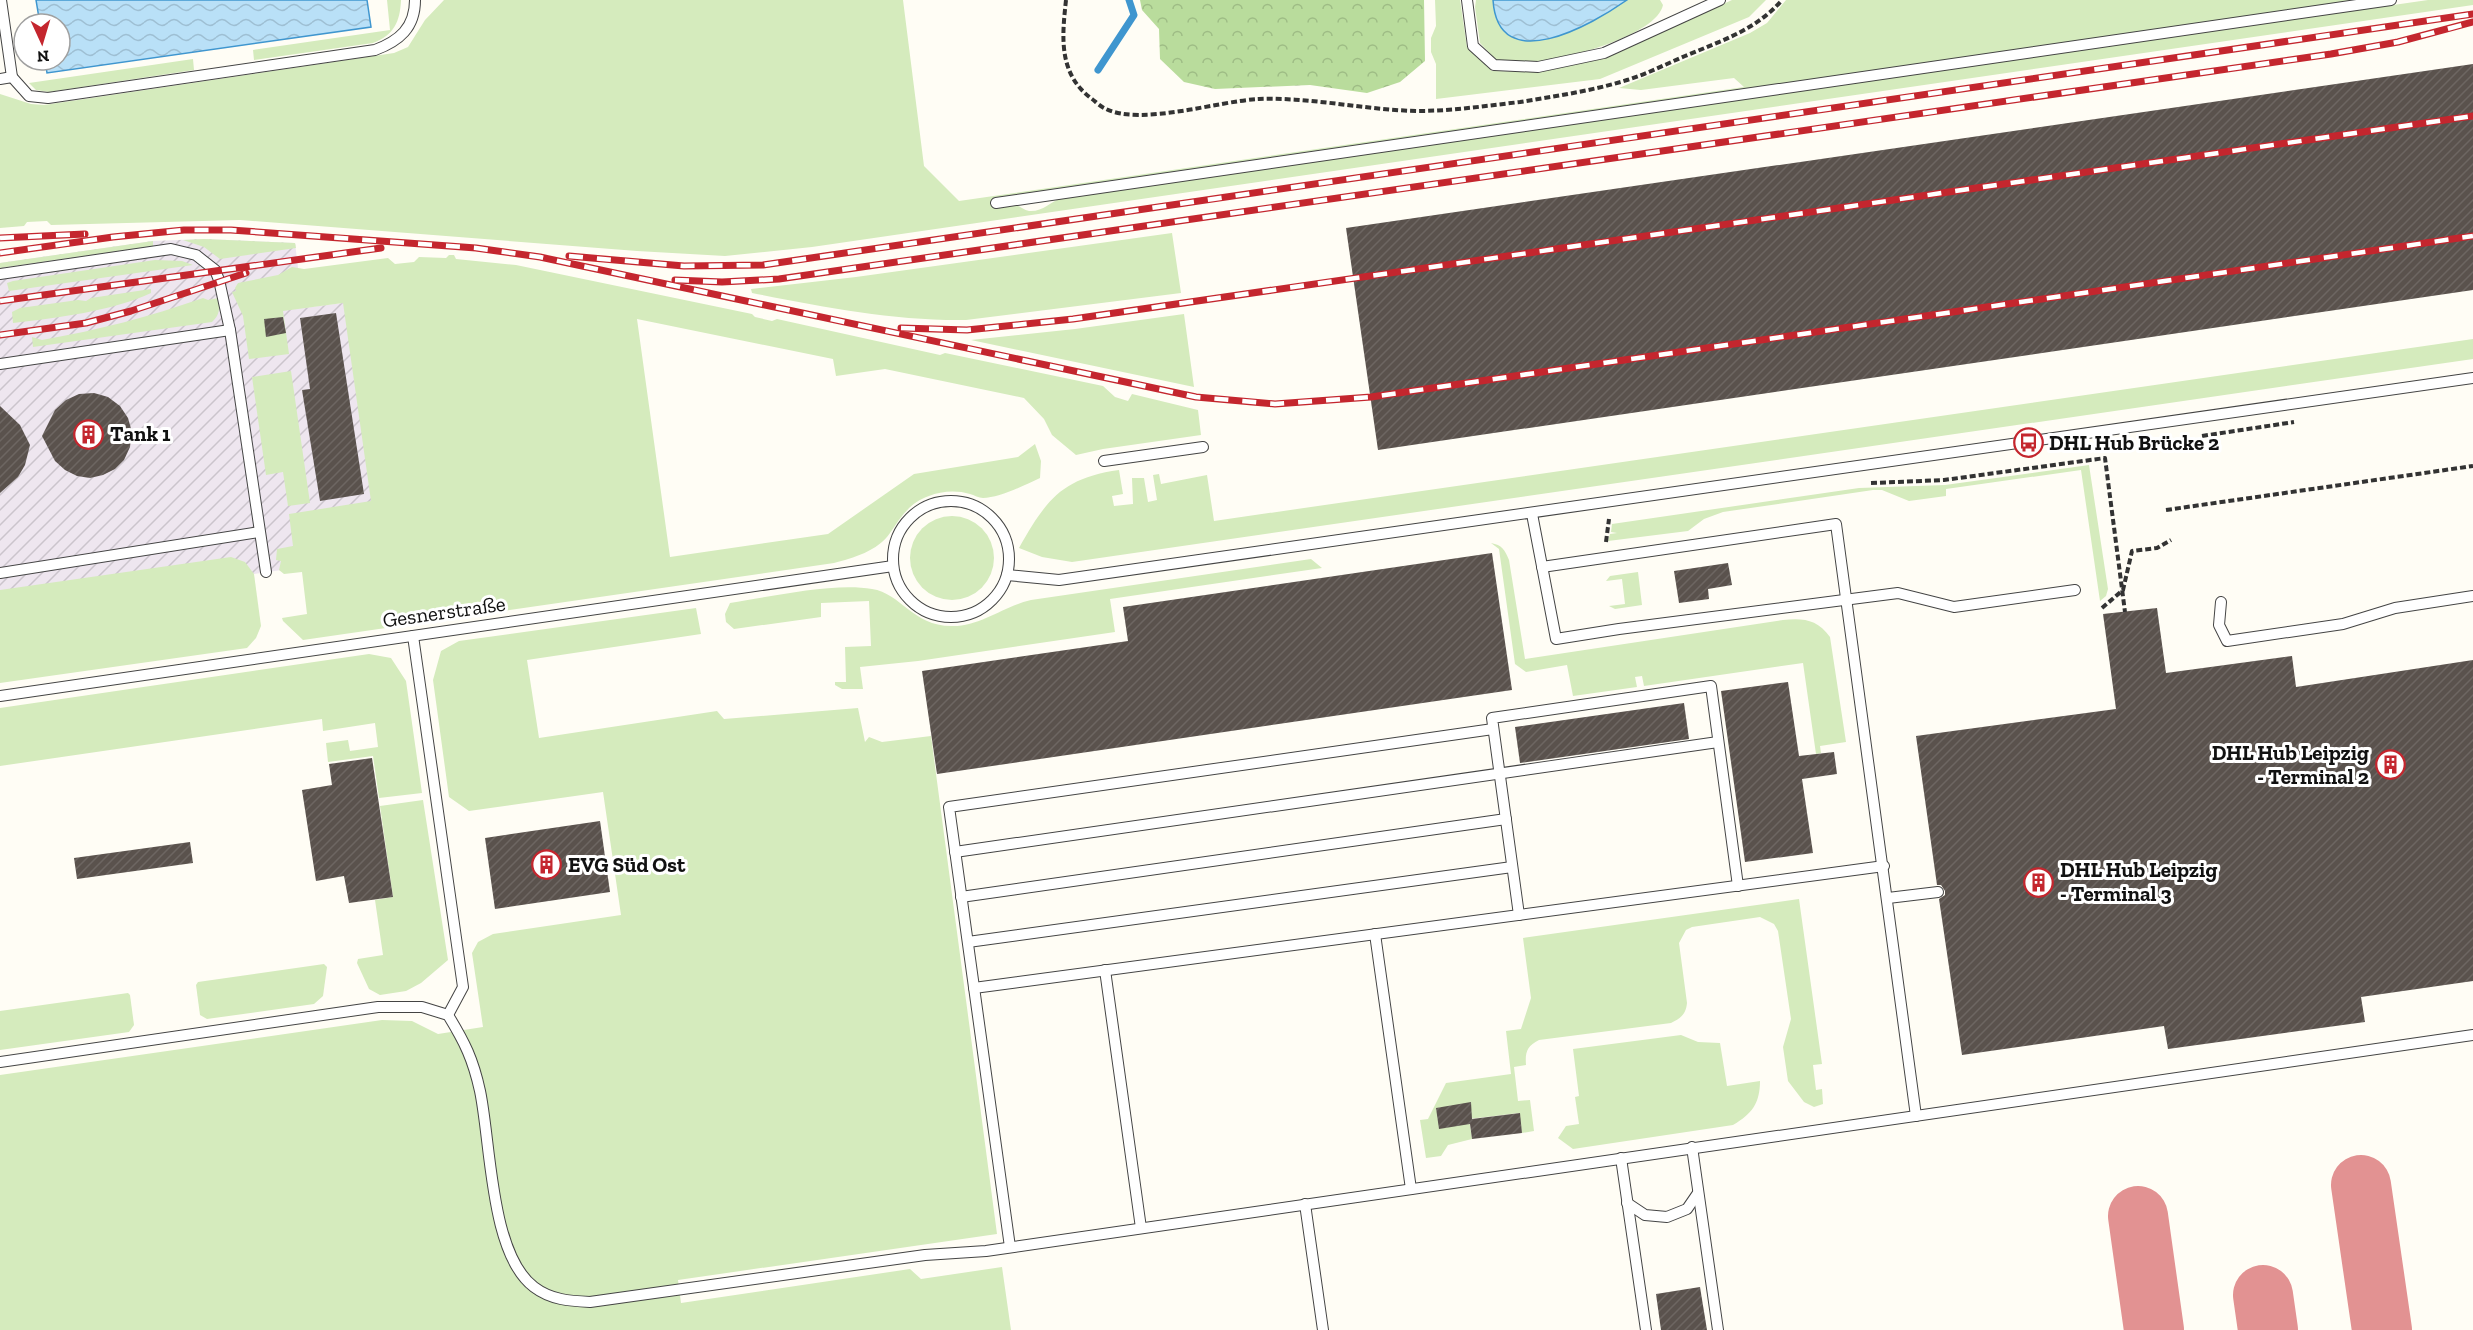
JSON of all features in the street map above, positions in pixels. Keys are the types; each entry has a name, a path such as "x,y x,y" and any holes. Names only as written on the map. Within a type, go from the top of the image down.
{"lane":[{"path":"1,0 12,77 29,96 48,98 375,50 393,43 406,31 415,9 415,0"},
{"path":"1467,0 1473,46 1494,66 1538,67 1604,53 1720,0"},
{"path":"996,203 2391,0"},
{"path":"0,79 12,77"},
{"path":"0,274 171,249 196,255 215,270 230,330 266,572"},
{"path":"0,364 230,330"},
{"path":"1007,575 1059,580 2473,378"},
{"path":"1104,461 1203,447"},
{"path":"947,500 973,504 988,513 1002,529 1010,554 1004,585 986,606 968,615 952,618 936,616 920,609 910,601 897,581 893,566 896,538 909,518 931,504 947,500"},
{"path":"1532,514 1556,639 1898,593 1954,607 2075,590"},
{"path":"1542,567 1836,524 1916,1116"},
{"path":"0,573 259,532"},
{"name":"Gesnerstraße","path":"0,696 893,566"},
{"path":"2221,602 2219,625 2227,641 2343,624 2394,608 2473,597"},
{"path":"413,636 463,987 448,1015"},
{"path":"1010,1247 949,807 1493,723 1711,686 1738,886"},
{"path":"1493,723 1519,915"},
{"path":"955,852 1718,742"},
{"path":"962,897 1506,819"},
{"path":"968,942 1512,867"},
{"path":"974,988 1884,867"},
{"path":"1888,898 1938,892"},
{"path":"1375,934 1411,1189"},
{"path":"1105,970 1141,1228"},
{"path":"0,1062 378,1008 422,1007 448,1015 469,1049 480,1092 503,1237 520,1273 533,1287 550,1297 570,1302 614,1300 925,1255 1010,1247 2473,1035"},
{"path":"1692,1148 1718,1330"},
{"path":"1621,1158 1646,1330"},
{"path":"1627,1203 1645,1215 1667,1216 1687,1209 1698,1193"},
{"path":"1305,1204 1323,1330"}],"path":[{"path":"1066,0 1062,36 1064,56 1072,78 1087,95 1107,110 1131,115 1258,99 1295,99 1414,111 1457,111 1578,93 1628,80 1747,30 1770,13 1782,0"},
{"path":"1869,483 1944,480 2105,458 2125,612"},
{"path":"2166,510 2473,466"},
{"path":"1599,521 1621,518"},
{"path":"1603,557 1609,519"},
{"path":"2102,608 2123,590 2132,552 2157,548 2170,540"}],"shaded area":[{"path":"204,239 295,243 303,308 382,298 419,550 0,611 0,263 153,241"}],"green space":[{"path":"387,0 401,0 400,8 391,32 380,40 373,43 254,60 253,50 390,30"},
{"path":"444,0 903,0 924,166 959,201 1744,87 1734,78 1641,90 1619,88 1750,33 1767,23 1786,0 2366,0 1064,198 2428,0 2473,0 2473,5 812,247 725,256 240,220 51,225 47,221 27,222 24,226 0,228 0,94 31,104 44,105 394,53 408,47 425,20","holes":["1061,198 1034,211 1015,205"]},
{"path":"1140,0 1424,0 1425,61 1400,82 1367,93 1310,85 1215,89 1184,82 1160,59 1159,29 1142,10"},
{"path":"1435,0 1460,0 1467,47 1492,71 1539,72 1606,58 1732,0 1766,0 1749,17 1600,79 1436,99 1436,64 1431,52 1431,38 1436,26"},
{"path":"1476,0 1660,0 1663,5 1657,16 1645,26 1609,44 1551,60 1527,62 1496,60 1480,43"},
{"path":"193,59 194,70 49,92 36,90 29,83"},
{"path":"1172,233 1181,293 966,320 939,320 858,312 752,293 751,289 856,277"},
{"path":"183,240 295,243 296,248 220,259 204,247"},
{"path":"153,241 153,246 0,268 0,263"},
{"path":"454,255 456,259 516,265 752,314 755,317 772,321 777,319 940,355 945,353 1103,386 1115,397 1128,401 1132,394 1198,410 1201,435 1076,455 1052,435 1044,419 1024,398 885,369 836,376 833,359 637,319 670,557 828,534 914,474 1018,457 1035,444 1041,461 1040,478 997,496 981,498 954,492 929,496 911,507 879,545 857,556 834,563 303,640 282,618 307,614 302,572 284,574 279,570 281,561 276,560 277,549 293,546 289,514 371,501 343,303 283,311 289,354 249,359 243,316 232,292 236,291 238,283 278,275 292,267 304,269 388,258 395,264 414,262 419,257 446,258"},
{"path":"155,260 182,261 193,265 9,291 7,283 13,281"},
{"path":"151,289 151,293 119,305 66,316 13,323 12,312 20,308 78,300 86,301 91,298"},
{"path":"203,298 208,300 218,298 219,311 212,322 33,347 32,337 42,340 103,327"},
{"path":"1184,314 1194,387 971,340 1075,329"},
{"path":"2473,339 2473,359 1072,562 1042,557 1019,548 1047,504 1058,494 1083,479 1119,470 1123,494 1112,496 1114,506 1133,504 1132,478 1144,478 1148,502 1157,500 1153,475 1159,474 1161,484 1207,475 1214,521"},
{"path":"291,371 310,503 288,506 283,472 266,475 252,377"},
{"path":"2089,465 2108,589 2106,596 2100,601 2081,470 1946,489 1946,496 1909,501 1882,490 1873,490 1723,512 1704,519 1688,531 1608,541 1610,534 1617,533 1611,532 1612,524 1859,488 1945,485"},
{"path":"944,516 960,516 976,523 987,534 994,550 991,574 982,588 960,600 944,600 928,593 917,582 910,566 910,550 917,534 928,523"},
{"path":"1491,543 1503,548 1509,560 1525,659 1783,620 1797,619 1815,623 1830,637 1846,742 1820,746 1821,753 1816,754 1803,663 1644,686 1642,676 1635,677 1637,687 1573,696 1567,665 1526,672 1515,664 1499,549"},
{"path":"231,557 245,562 254,574 261,626 256,638 247,648 0,683 0,590"},
{"path":"1311,559 1322,568 1110,599 1115,632 918,661 860,667 863,689 842,689 835,685 835,682 846,682 845,647 871,646 869,601 821,603 821,617 734,629 726,622 725,614 730,603 802,591 857,587 882,592 928,621 953,626 973,623 1031,600"},
{"path":"1638,572 1642,605 1615,609 1609,606 1625,604 1622,579 1606,581 1610,576"},
{"path":"696,608 701,634 527,660 539,738 717,711 724,719 858,708 865,742 869,737 882,742 931,736 997,1234 678,1280 681,1303 910,1269 921,1279 1002,1267 1011,1330 0,1330 0,1075 382,1020 412,1021 438,1034 483,1027 472,953 478,942 493,934 621,915 603,792 469,811 449,797 433,680 441,651 459,641"},
{"path":"369,654 391,658 406,681 422,793 379,798 373,756 328,762 326,743 348,740 350,751 378,747 375,723 323,731 322,719 0,766 0,708"},
{"path":"423,800 448,960 421,983 406,991 380,995 369,989 357,963 358,959 383,955 375,900 393,897 380,806"},
{"path":"1799,899 1822,1064 1813,1065 1816,1090 1822,1089 1823,1104 1814,1107 1804,1102 1788,1081 1783,1047 1791,1019 1778,931 1774,924 1760,917 1692,927 1686,930 1679,943 1687,1003 1684,1013 1675,1021 1539,1040 1529,1047 1526,1065 1514,1067 1518,1101 1530,1100 1534,1131 1522,1133 1519,1113 1469,1119 1472,1139 1448,1145 1441,1156 1426,1158 1420,1120 1428,1119 1446,1083 1511,1074 1506,1031 1521,1029 1531,998 1523,938"},
{"path":"324,964 327,967 323,996 314,1004 207,1019 200,1015 196,985 198,982"},
{"path":"128,993 134,1025 129,1032 0,1050 0,1011"},
{"path":"1681,1035 1698,1042 1720,1043 1727,1086 1760,1081 1754,1107 1745,1117 1733,1125 1573,1149 1558,1138 1566,1126 1579,1124 1575,1097 1579,1096 1573,1049"}],"water":[{"path":"36,0 367,0 371,27 72,69 72,12 38,12"},
{"path":"1493,0 1627,0 1571,31 1549,39 1529,41 1511,37 1499,24"}],"building":[{"path":"2473,64 2473,290 1378,450 1346,228"},
{"path":"336,313 364,494 320,501 302,390 310,389 300,318"},
{"path":"283,317 286,333 266,337 264,319"},
{"name":"Tank 1","path":"94,393 108,397 120,406 128,418 132,432 130,447 124,460 115,469 90,478 77,476 65,470 55,461 42,436 55,410 66,400 79,394"},
{"path":"0,406 20,425 30,445 25,465 18,477 0,493"},
{"path":"1492,553 1512,690 937,774 922,671 1128,641 1123,607"},
{"path":"1728,563 1732,585 1708,589 1709,599 1679,603 1674,571"},
{"path":"2157,608 2166,673 2292,656 2296,687 2473,660 2473,981 2361,997 2365,1022 2168,1049 2164,1026 1962,1055 1939,899 1945,895 1945,891 1941,885 1937,885 1916,736 2116,709 2103,614"},
{"path":"1788,682 1799,756 1834,752 1837,774 1802,779 1813,853 1745,862 1721,691"},
{"path":"1684,703 1689,739 1520,763 1515,727"},
{"path":"372,758 393,897 349,903 344,876 316,881 302,790 332,785 329,764"},
{"name":"EVG Süd Ost","path":"600,821 610,892 495,909 485,838"},
{"path":"190,842 193,863 77,879 74,858"},
{"path":"1471,1102 1472,1119 1520,1113 1522,1133 1472,1139 1470,1124 1439,1129 1436,1108"},
{"path":"1700,1287 1707,1330 1661,1330 1656,1294"}],"waterway":[{"path":"1098,70 1134,15 1129,0"}],"taxiway":[{"path":"2361,1185 2382,1330"},
{"path":"2138,1216 2154,1330"},
{"path":"2263,1295 2268,1330"}],"railway":[{"path":"569,256 684,266 763,265 2473,14"},
{"path":"675,280 722,282 779,279 2331,54 2398,42 2473,22"},
{"path":"901,328 967,330 1073,319 2473,116"},
{"path":"0,253 113,237 184,230 231,230 476,248 540,257 1196,397 1275,404 1371,397 2473,236"},
{"path":"0,238 85,234"},
{"path":"0,301 381,248"},
{"path":"0,335 86,323 131,311 246,273"}],"place":[{"name":"Tank 1","path":"89,434"},
{"name":"DHL Hub Brücke 2","path":"2028,443"},
{"name":"DHL Hub Leipzig - Terminal 2","path":"2390,765"},
{"name":"EVG Süd Ost","path":"547,865"},
{"name":"DHL Hub Leipzig - Terminal 3","path":"2039,882"}]}
